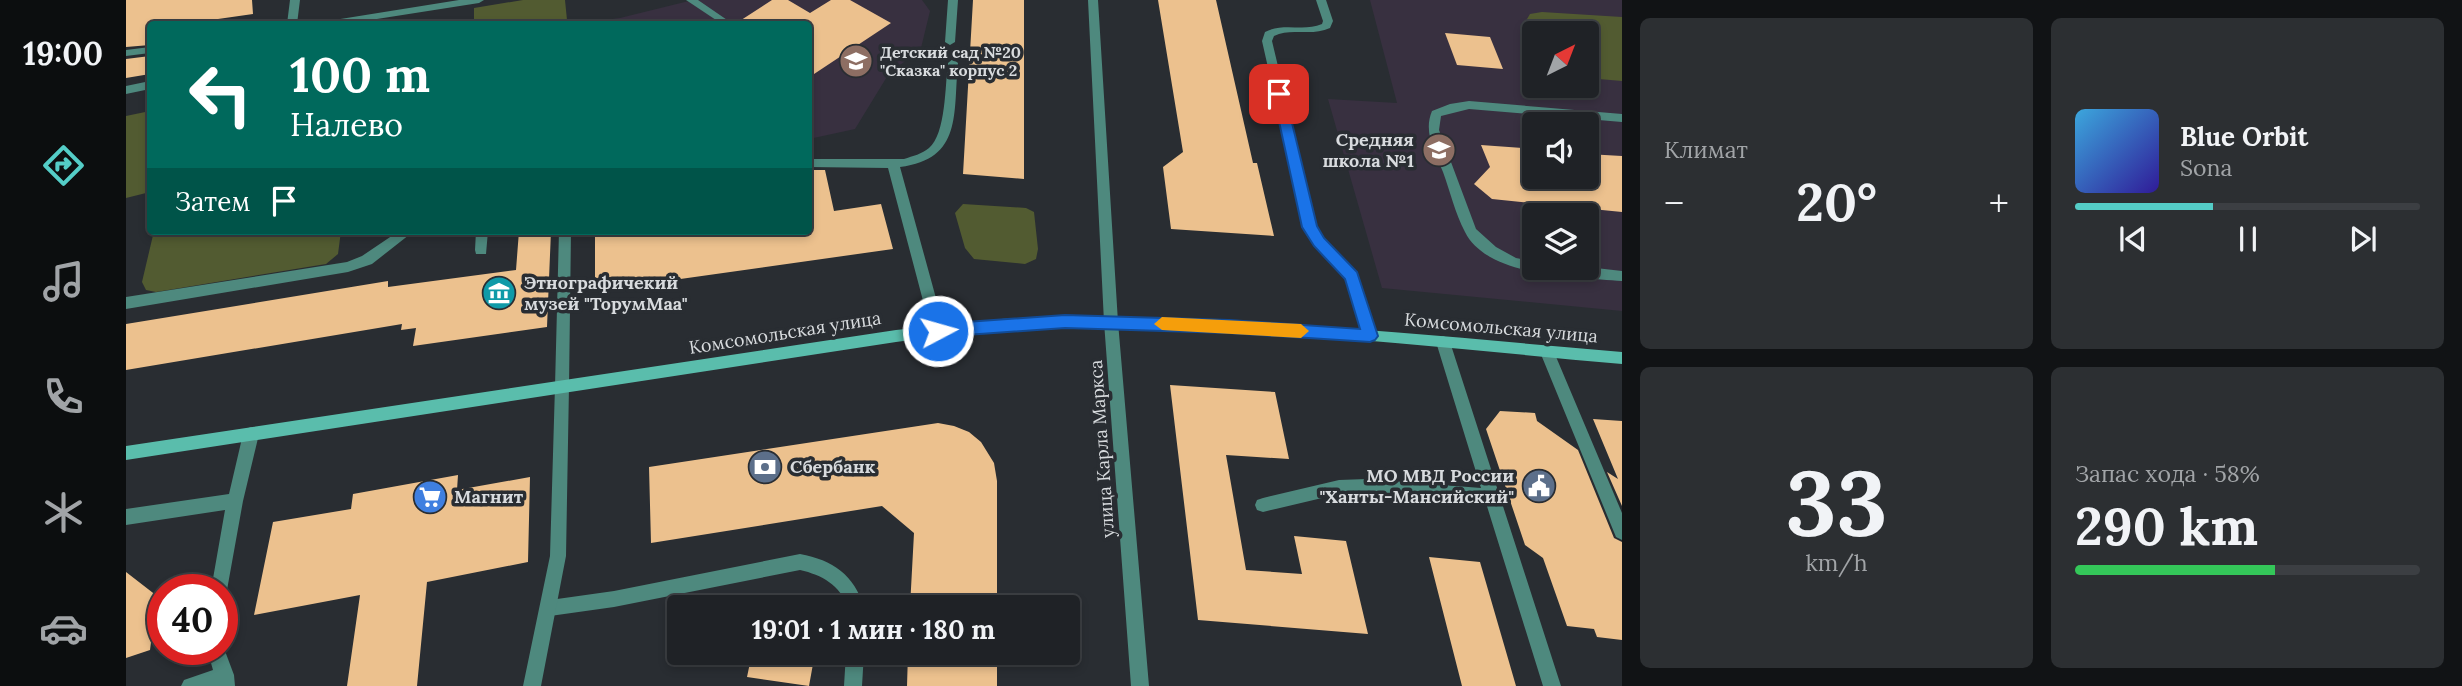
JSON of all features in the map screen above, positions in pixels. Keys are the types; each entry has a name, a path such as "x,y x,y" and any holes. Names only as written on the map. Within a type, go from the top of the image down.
{"street":[{"path":"292,21 295,0"},
{"path":"347,21 479,0"},
{"path":"691,0 723,21"},
{"path":"950,42 953,0"},
{"name":"улица Карла Маркса","path":"1093,0 1111,323 1140,686"},
{"path":"1321,0 1328,22 1326,26 1311,31 1280,29 1269,34 1267,41 1310,227 1319,242 1352,276 1370,336"},
{"path":"126,53 147,50"},
{"path":"812,162 831,160 893,165 927,157 943,138 953,63"},
{"path":"126,90 147,86"},
{"path":"1522,264 1490,251 1471,232 1433,130 1436,114 1450,108 1469,105 1622,118"},
{"path":"893,165 938,331"},
{"path":"126,303 348,267 367,260 402,235"},
{"path":"481,250 482,235"},
{"path":"532,686 550,608 558,556 565,235"},
{"path":"1599,274 1622,276"},
{"name":"Комсомольская улица","path":"126,453 562,386 998,324 1229,326 1622,358"},
{"path":"1443,342 1552,686"},
{"path":"1547,352 1622,532"},
{"path":"222,574 234,501 251,434"},
{"path":"1263,505 1339,487 1367,486 1490,496"},
{"path":"126,517 234,501"},
{"path":"550,608 614,599 800,562 821,565 841,579 852,595"},
{"path":"853,686 854,665"},
{"path":"190,686 225,680"}],"shaded area":[{"name":"Детский сад №20 \"Сказка\" корпус 2","path":"693,0 922,0 930,11 921,48 888,75 855,129 812,138 812,21 597,21"},
{"name":"Средняя школа №1","path":"1370,0 1622,0 1622,311 1382,288 1328,99 1397,103"}],"green space":[{"path":"523,0 565,0 567,20 474,21 474,8"},
{"path":"1542,12 1622,17 1622,81 1600,79 1600,21 1528,21 1530,14"},
{"path":"147,112 147,193 126,198 126,116"},
{"path":"963,204 1026,208 1034,212 1038,249 1036,259 1025,264 974,259 965,248 955,213"},
{"path":"153,235 340,235 338,254 326,264 156,292 146,290 142,282"}],"building":[{"path":"126,0 252,0 253,14 204,21 147,21 147,45 126,47"},
{"path":"772,0 788,0 810,13 831,0 850,0 891,23 812,75 812,21 740,21"},
{"path":"973,0 1024,0 1024,179 963,174"},
{"path":"1158,0 1216,0 1253,163 1257,163 1274,236 1171,229 1163,167 1183,152"},
{"path":"1445,33 1490,37 1503,69 1457,65"},
{"path":"147,56 147,74 126,78 126,59"},
{"path":"1481,145 1522,148 1522,189 1599,189 1599,155 1622,156 1622,212 1599,210 1599,203 1532,203 1492,199 1474,184 1490,167"},
{"path":"812,170 825,170 834,211 881,204 893,249 595,291 595,235 812,235"},
{"path":"519,235 551,235 547,327 413,346 416,328 401,330 402,324 126,370 126,324 388,281 388,287 516,270"},
{"path":"1170,385 1275,392 1289,459 1226,455 1246,570 1302,574 1294,536 1346,541 1368,634 1198,620"},
{"name":"МО МВД России \"Ханты-Мансийский\"","path":"1500,411 1535,413 1537,421 1578,450 1614,538 1622,542 1622,640 1597,637 1594,629 1567,626 1543,558 1525,545 1486,429"},
{"path":"1593,419 1622,421 1622,506 1607,472 1618,479"},
{"path":"938,423 954,426 969,432 981,442 994,463 997,481 997,595 911,595 914,533 882,506 651,543 649,467"},
{"path":"458,475 457,490 530,477 528,562 427,582 417,686 347,686 360,595 254,615 273,522 351,509 353,494"},
{"path":"1429,557 1480,562 1516,686 1462,686"},
{"path":"126,572 147,588 147,651 126,658"},
{"path":"750,665 813,665 809,686 747,677"},
{"path":"908,665 997,665 997,686 907,686"}],"slow traffic":[{"path":"1162,324 1301,331"}],"place":[{"name":"Детский сад №20 \"Сказка\" корпус 2","path":"856,61"},
{"name":"Средняя школа №1","path":"1439,150"},
{"name":"Этнографичекий музей \"ТорумМаа\"","path":"499,293"},
{"name":"Сбербанк","path":"765,467"},
{"name":"МО МВД России \"Ханты-Мансийский\"","path":"1539,486"},
{"name":"Магнит","path":"430,497"}],"route":[{"path":"938,331 998,324 1065,322 1229,326 1370,336 1352,276 1319,242 1310,227 1279,94"}]}
